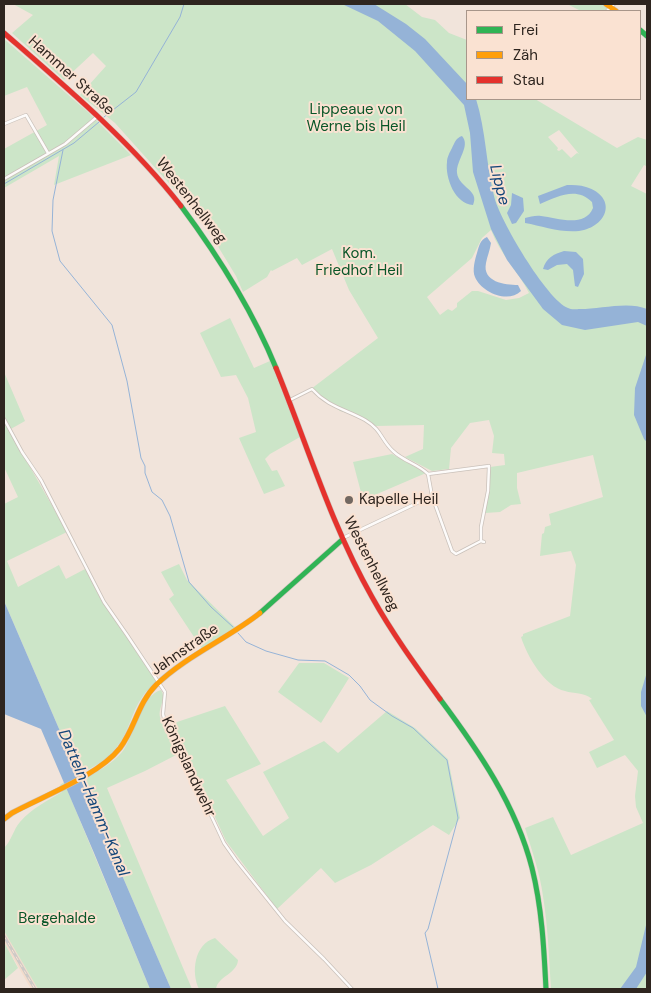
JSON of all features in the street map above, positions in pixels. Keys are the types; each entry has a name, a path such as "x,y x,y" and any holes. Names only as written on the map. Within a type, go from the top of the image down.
{"main road":[{"name":"Hammer Straße","path":"4,33 98,116 120,138"},
{"name":"Westenhellweg","path":"120,138 148,166 182,206 198,226 223,265 259,330 343,539 361,576 385,621 470,741 508,804 526,848 538,896 544,937 546,989"},
{"name":"Jahnstraße","path":"4,819 108,760 126,737 142,702 159,682 256,616 343,539"}],"street":[{"path":"4,124 26,115 48,154"},
{"path":"4,180 70,140 98,116"},
{"path":"288,401 312,389 320,398 332,406 364,420 378,429 392,450 428,474 489,466 488,491 482,519 483,541 456,554 452,552 432,496 428,474"},
{"name":"Königslandwehr","path":"4,419 22,452 41,480 104,602 165,692 163,710 166,727 187,764 224,842 236,860 285,921 352,989"},
{"path":"343,539 432,496"}],"shaded area":[{"path":"4,931 38,989 31,989 4,942"}],"green space":[{"name":"Lippeaue von Werne bis Heil","path":"13,4 405,4 422,17 435,20 449,33 466,40 466,100 537,100 617,148 638,137 647,140 647,164 646,166 644,165 631,186 647,194 647,989 551,989 542,887 525,828 553,817 571,855 643,823 636,807 635,796 638,771 625,755 597,768 589,752 614,740 589,700 592,699 586,695 568,692 551,684 532,661 521,637 523,634 570,616 576,565 571,551 540,556 542,534 545,527 551,525 549,514 603,497 593,455 517,473 517,488 521,504 511,505 500,512 485,513 490,467 505,465 504,454 492,453 494,436 489,420 470,423 451,448 449,469 432,471 405,457 423,449 424,425 376,426 358,416 340,411 311,389 378,338 349,290 332,249 302,265 297,258 271,270 267,277 243,292 236,276 208,230 184,200 115,123 80,95 106,66 93,53 64,80 12,33 33,15","holes":["559,130 579,154 577,153 571,158 562,149 557,150 558,148 548,137","491,230 529,293 519,298 506,300 478,291 472,291 457,303 457,307 452,311 448,309 440,315 427,297 472,258 482,238"]},
{"path":"567,4 604,4 607,7 606,10 579,10"},
{"path":"4,39 89,113 131,155 54,185 59,156 4,188 4,149 47,125 27,87 4,96"},
{"path":"230,318 254,368 270,361 300,437 270,454 265,459 272,471 277,470 285,486 264,494 239,438 256,432 248,398 236,375 221,377 200,333"},
{"path":"4,372 25,421 9,430 67,532 7,561 18,587 59,565 66,579 87,568 98,594 157,682 139,702 124,736 116,748 100,763 81,773 83,779 104,767 122,752 143,707 154,693 161,690 163,693 160,717 178,754 107,788 192,989 171,989 4,601 4,504 18,497 4,467"},
{"path":"392,454 426,473 363,500 353,462"},
{"path":"179,564 187,580 235,627 202,649 169,599 174,595 161,572"},
{"path":"299,663 324,663 349,678 321,723 278,692"},
{"path":"225,706 261,764 226,780 263,836 289,818 263,772 324,741 338,753 387,711 415,728 448,759 460,818 449,835 433,825 371,865 335,883 321,868 277,909 226,841 203,791 168,725"},
{"name":"Bergehalde","path":"64,782 150,989 38,989 4,931 4,848 20,822 35,809 62,792 60,785"},
{"path":"215,938 238,960 237,965 220,981 216,989 199,989 195,975 196,960 203,946"},
{"path":"4,942 18,968 4,980"}],"water":[{"path":"342,4 374,4 406,24 425,39 466,83 466,100 476,100 484,135 491,184 498,207 525,258 548,290 559,302 572,309 623,305 647,309 647,326 638,322 585,330 562,325 543,309 507,260 491,229 473,172 470,133 464,105 415,51 378,21"},
{"path":"462,136 465,144 457,173 461,182 474,196 473,205 467,204 456,195 448,175 448,156 456,140"},
{"path":"567,185 586,187 596,192 602,198 605,204 605,211 597,224 579,231 572,231 525,223 525,218 535,216 577,220 589,214 593,208 592,202 580,195 566,194 540,204 538,196"},
{"path":"512,193 523,198 524,211 516,223 512,224 507,213 511,205"},
{"path":"487,237 491,243 486,263 487,274 501,283 518,285 521,291 516,295 502,296 495,294 483,287 475,277 474,265 478,248"},
{"path":"564,251 576,252 583,259 584,274 578,287 575,286 573,270 567,264 557,265 548,270 543,269 551,257"},
{"path":"647,352 647,442 634,415 635,388"},
{"path":"4,601 171,989 150,989 41,729 4,714"},
{"path":"647,672 647,717 641,706 641,692"},
{"path":"647,921 647,972 636,989 620,989 636,967"}],"waterway":[{"path":"104,117 136,92 180,17 184,4"},
{"path":"4,184 74,143 99,122"},
{"path":"63,150 53,200 52,231 60,261 112,325 127,381 145,473 152,492 162,500 170,516 189,582 211,607 233,627"},
{"path":"238,633 246,642 266,651 298,660 325,661 349,675 370,700 413,728 447,760 458,818 428,929 425,933 438,989"}],"railway":[{"path":"4,936 35,989"}],"traffic: fast":[{"path":"641,31 647,36"},
{"path":"181,206 234,284 267,346 276,368"},
{"path":"260,613 343,539"},
{"path":"440,699 482,758 506,800 525,845 538,898 546,989"}],"traffic: slow":[{"path":"606,4 615,10"},
{"path":"4,819 98,768 120,748 145,700 156,685 180,665 260,613"}],"traffic: jam":[{"path":"4,33 74,94 119,137 141,159 181,206"},
{"path":"276,368 332,513 357,570 413,662 440,699"}],"place":[{"name":"Kapelle Heil","path":"349,500"}],"water label":[{"name":"Lippe","path":"499,185"},
{"name":"Datteln-Hamm-Kanal","path":"93,803"}],"park label":[{"name":"Kom. Friedhof Heil","path":"359,262"}]}
